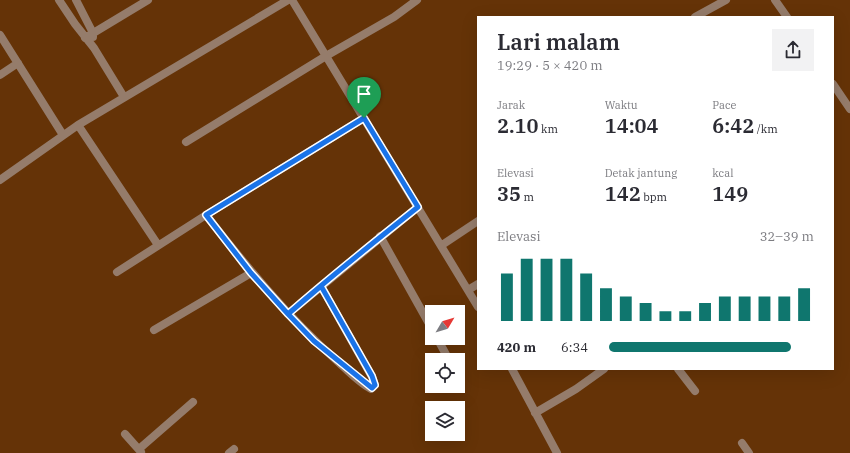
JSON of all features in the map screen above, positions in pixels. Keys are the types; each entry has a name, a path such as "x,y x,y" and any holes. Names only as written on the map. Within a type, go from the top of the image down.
{"street":[{"path":"60,0 85,38 94,48 124,97"},
{"path":"76,0 93,33 94,48"},
{"path":"85,38 148,0"},
{"path":"0,180 78,125 288,0"},
{"path":"292,0 442,245 477,305"},
{"path":"186,142 326,56 394,17 417,0"},
{"path":"698,16 726,0"},
{"path":"776,0 786,16"},
{"path":"0,35 63,135"},
{"path":"0,74 18,63"},
{"path":"834,85 850,109"},
{"path":"117,272 206,215 364,118"},
{"path":"78,125 158,245"},
{"path":"288,314 380,236 418,207"},
{"path":"206,215 251,273 288,314 340,364 368,387 374,387 375,385 372,376 321,286"},
{"path":"442,245 477,222"},
{"path":"380,236 425,316"},
{"path":"154,330 251,273"},
{"path":"468,290 477,285"},
{"path":"513,370 556,453"},
{"path":"535,413 576,389 603,370"},
{"path":"679,370 695,391"},
{"path":"124,434 140,451 193,402"},
{"path":"742,444 749,453"}],"route":[{"path":"364,118 206,215 251,273 288,314 321,286 372,376 375,385 372,388 368,387 340,364 314,341 288,314 321,286 351,261 380,236 418,207 364,118"}]}
